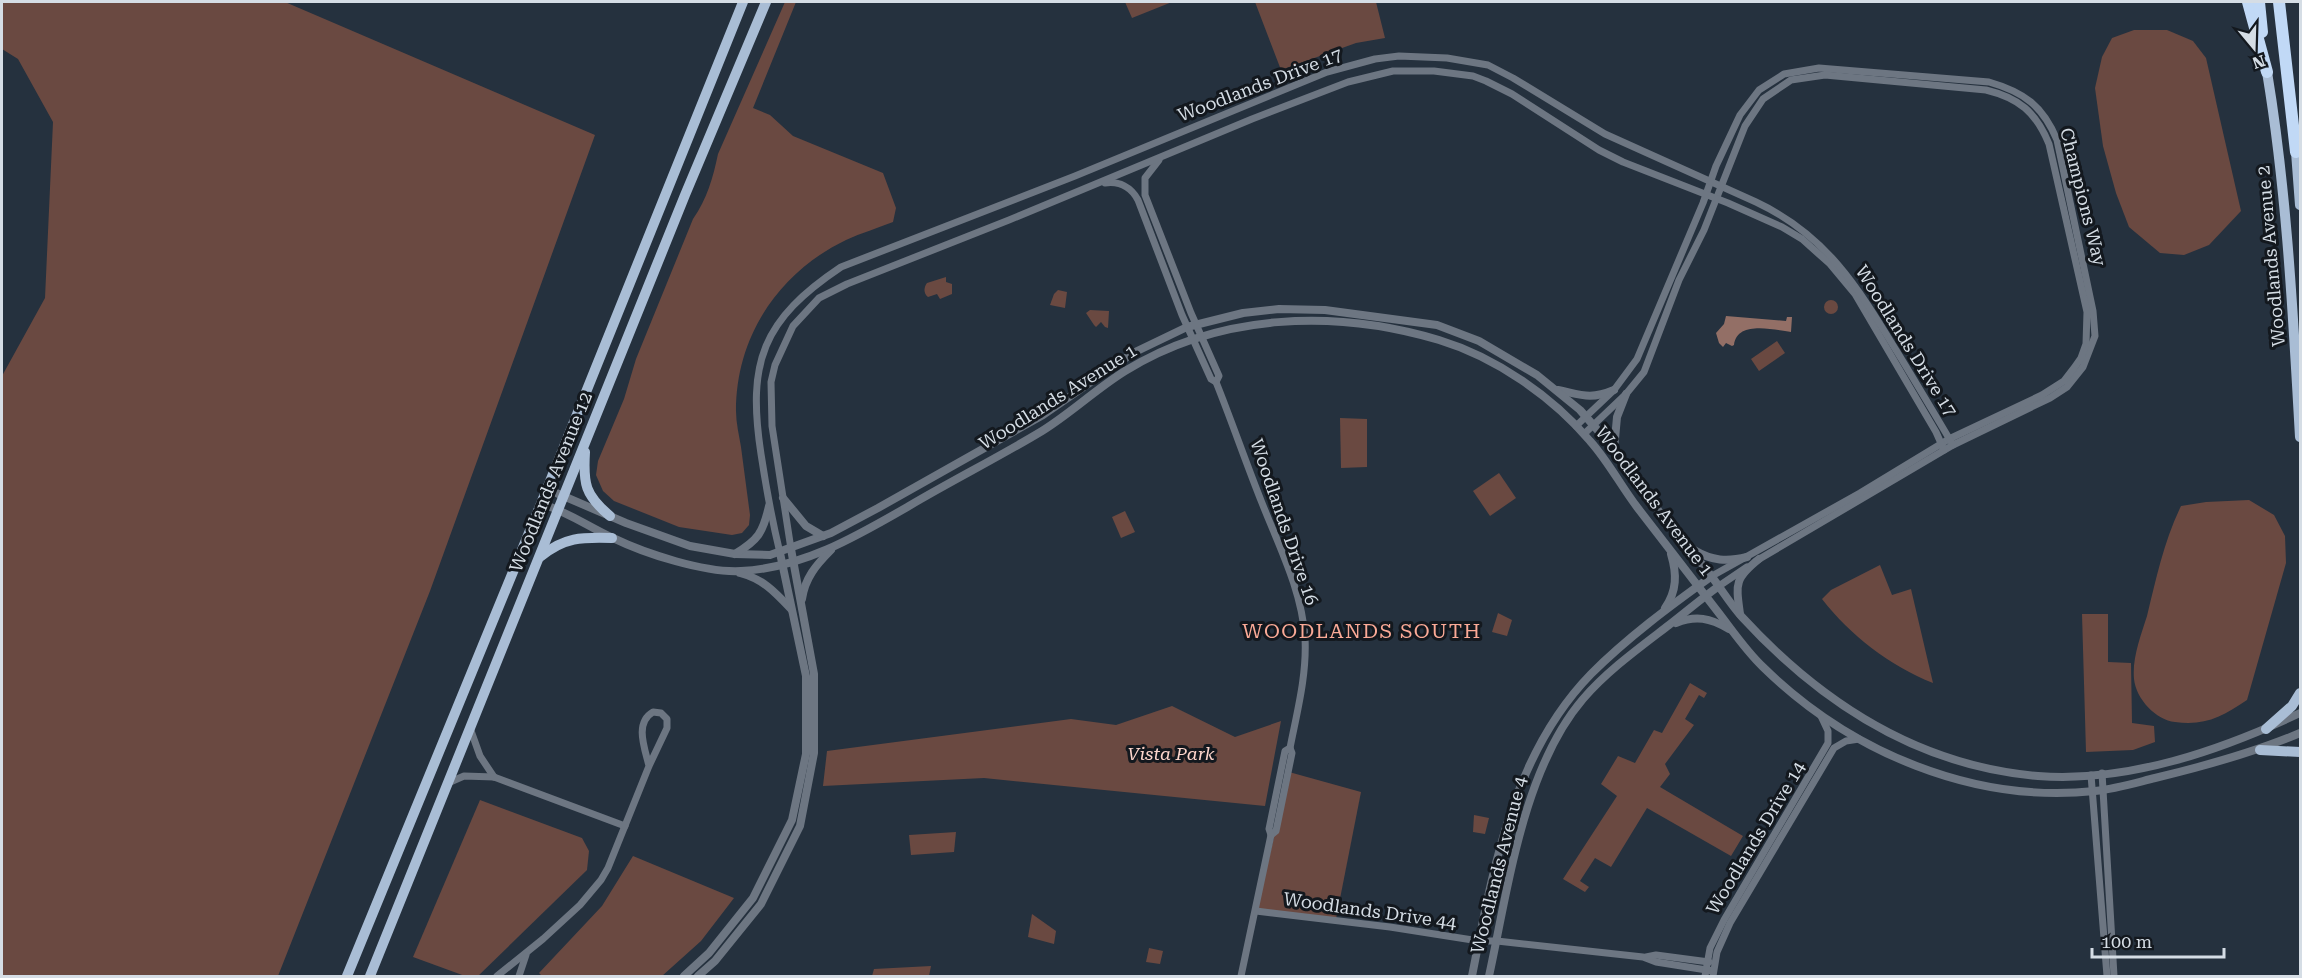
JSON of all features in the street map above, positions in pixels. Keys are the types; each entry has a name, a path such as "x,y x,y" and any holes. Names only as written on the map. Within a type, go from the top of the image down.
{"highway":[{"path":"2248,2 2267,72"},
{"path":"2259,2 2267,72"},
{"path":"2279,2 2296,152"},
{"path":"2286,2 2296,152"}],"main road":[{"name":"Woodlands Avenue 12","path":"347,976 547,489 742,2"},
{"name":"Woodlands Avenue 12","path":"370,976 680,206 766,2"},
{"name":"Woodlands Avenue 2","path":"2267,72 2277,129 2301,437"},
{"name":"Woodlands Avenue 2","path":"2296,152 2301,205"},
{"path":"586,440 584,475 587,489 594,502 610,516"},
{"path":"540,557 551,548 570,539 612,538"},
{"path":"2266,729 2292,706 2301,693"},
{"path":"2260,750 2301,753"}],"street":[{"name":"Woodlands Drive 17","path":"780,552 769,506 755,408 759,364 776,326 792,305 813,285 841,267 1075,176 1327,72 1375,59 1399,56 1447,58 1488,65 1605,134 1779,213 1800,227 1837,261 1879,321 1951,442"},
{"name":"Champions Way","path":"1576,426 1614,390 1637,359 1710,183 1740,115 1753,95 1772,81 1798,70 1820,68 1989,82 2009,88 2027,98 2042,112 2050,123 2057,140 2083,258 2093,311 2095,336 2083,367 2067,387 2050,398 1951,442"},
{"name":"Woodlands Drive 17","path":"791,549 771,418 771,382 775,365 793,326 819,298 847,284 1001,224 1164,155 1348,82 1393,71 1434,71 1473,76 1486,81 1512,94 1599,150 1623,162 1717,198 1782,227 1802,239 1830,264 1855,294 1943,447"},
{"name":"Champions Way","path":"1584,434 1626,394 1644,372 1679,280 1704,230 1745,126 1763,99 1791,80 1825,75 1986,90 2005,95 2019,102 2030,112 2042,127 2049,144 2084,295 2088,332 2081,358 2064,381 2042,395 1951,442 1759,559 1719,586"},
{"name":"Woodlands Drive 16","path":"1164,155 1154,164 1145,178 1145,195 1219,376 1216,382"},
{"name":"Woodlands Drive 16","path":"1092,185 1113,182 1134,192 1187,327 1211,379 1216,382 1285,561 1300,607 1305,638 1302,685 1290,748 1292,753 1276,831 1271,835 1241,976"},
{"name":"Woodlands Avenue 1","path":"547,489 690,546 735,554 770,555 824,536 926,481 1043,415 1133,354 1187,327 1243,313 1279,309 1325,310 1437,325 1479,341 1537,375 1594,426 1740,615 1776,652 1851,712 1881,730 1923,748 1996,770 2040,776 2091,775 2146,767 2226,745 2301,713"},
{"name":"Woodlands Avenue 1","path":"540,503 574,516 612,538 683,563 736,572 783,565 831,550 1044,430 1123,372 1193,340 1229,328 1281,321 1326,321 1387,328 1441,340 1477,355 1537,392 1584,434 1705,596 1761,666 1821,716 1859,739 1914,765 1993,789 2063,793 2092,792 2211,764 2260,750 2301,734"},
{"path":"1554,389 1588,396 1599,396 1614,390"},
{"path":"1614,450 1617,417 1626,394"},
{"name":"Champions Way","path":"1712,576 1943,447"},
{"path":"926,481 937,483 962,476"},
{"path":"783,498 806,526 824,536"},
{"path":"735,554 759,536 769,506"},
{"path":"1652,526 1657,520 1656,508"},
{"path":"1688,547 1707,558 1732,561 1747,557"},
{"path":"1659,615 1670,601 1674,590 1673,563 1669,548"},
{"path":"684,976 709,953 753,898 792,820 806,754 806,676 796,609 791,549"},
{"path":"796,609 810,574 831,550"},
{"path":"699,976 715,961 761,904 800,826 814,753 814,674 780,552"},
{"path":"1740,615 1738,580 1743,572 1759,559"},
{"path":"736,572 754,576 769,585 796,609"},
{"name":"Woodlands Avenue 4","path":"1472,976 1513,801 1552,723 1590,675 1659,615 1712,576"},
{"name":"Woodlands Avenue 4","path":"1489,976 1523,823 1540,769 1561,731 1583,699 1624,659 1719,586"},
{"path":"1660,632 1692,618 1705,618 1735,634"},
{"path":"497,976 526,955 596,888 608,868 649,766 667,728 667,719 661,713 653,712 643,722 642,734 649,766"},
{"name":"Woodlands Drive 14","path":"1709,969 1710,948 1724,920 1826,749 1828,732 1821,716"},
{"path":"470,728 480,756 494,777"},
{"name":"Woodlands Drive 14","path":"1709,969 1730,923 1834,748 1840,743 1859,739"},
{"path":"2102,773 2114,976"},
{"path":"2091,775 2107,976"},
{"path":"448,783 464,776 494,777 625,826"},
{"name":"Woodlands Drive 44","path":"1256,911 1390,927 1479,941 1643,957 1656,955 1709,969"},
{"path":"519,976 526,955"}],"green space":[{"path":"2,2 285,2 595,135 430,591 278,976 2,976 2,376 45,298 53,122 18,59 2,49"},
{"path":"785,2 796,2 753,108 770,115 793,136 883,173 896,208 893,222 846,240 822,253 801,270 782,288 766,309 753,332 738,383 736,411 750,515 749,525 742,533 732,535 679,527 614,501 603,491 596,475 598,461 624,399 636,359 693,219 706,196 718,154"},
{"path":"1125,2 1172,2 1132,18"},
{"path":"1255,2 1376,2 1385,38 1356,43 1281,70"},
{"path":"2134,30 2167,30 2193,41 2206,58 2241,211 2209,245 2184,255 2160,253 2129,227 2116,193 2103,146 2095,88 2102,57 2112,38"},
{"path":"946,277 946,282 952,284 952,294 940,299 937,294 928,297 925,294 927,283"},
{"path":"1058,290 1067,292 1065,308 1050,305"},
{"path":"1831,300 1836,302 1838,307 1836,312 1831,314 1826,312 1824,307 1826,302"},
{"path":"1090,310 1109,311 1108,328 1101,322 1096,327 1094,325 1086,313"},
{"path":"1777,341 1785,353 1759,371 1751,359"},
{"path":"1340,418 1367,419 1367,467 1341,468"},
{"path":"1499,473 1516,498 1490,516 1473,491"},
{"path":"2249,500 2274,515 2285,536 2286,563 2247,700 2213,719 2195,723 2168,720 2154,713 2143,701 2134,679 2134,663 2170,533 2181,506"},
{"path":"1125,511 1135,532 1121,538 1112,517"},
{"path":"1880,565 1892,595 1911,589 1933,683 1901,668 1872,648 1845,625 1822,599 1831,590"},
{"path":"1498,613 1512,620 1507,636 1492,632"},
{"path":"2082,614 2108,614 2108,662 2131,663 2132,723 2154,726 2155,742 2133,750 2086,752"},
{"path":"1690,683 1707,693 1704,698 1699,695 1685,719 1694,725 1665,764 1670,774 1660,787 1743,836 1731,856 1647,808 1611,867 1595,858 1580,881 1589,887 1585,892 1563,879 1617,796 1601,784 1618,756 1635,763 1654,730 1662,733"},
{"name":"Vista Park","path":"1172,706 1235,737 1281,721 1265,806 984,778 823,786 827,751 1071,719 1116,725"},
{"path":"1289,772 1361,792 1336,919 1257,910"},
{"path":"480,800 582,838 589,851 587,870 478,976 465,976 413,957"},
{"path":"1474,815 1489,818 1485,834 1473,832"},
{"path":"956,832 954,852 911,855 909,835"},
{"path":"633,856 734,898 701,941 662,976 542,976 539,973 602,906"},
{"path":"1032,914 1056,931 1054,944 1028,937"},
{"path":"1149,948 1163,951 1160,964 1146,962"},
{"path":"931,966 929,976 872,976 874,969"}],"shaded area":[{"path":"1726,316 1786,321 1787,317 1792,317 1791,332 1749,329 1737,337 1734,345 1726,343 1723,347 1716,333 1724,324"}],"district":[{"name":"WOODLANDS SOUTH","path":"1362,631"}]}
